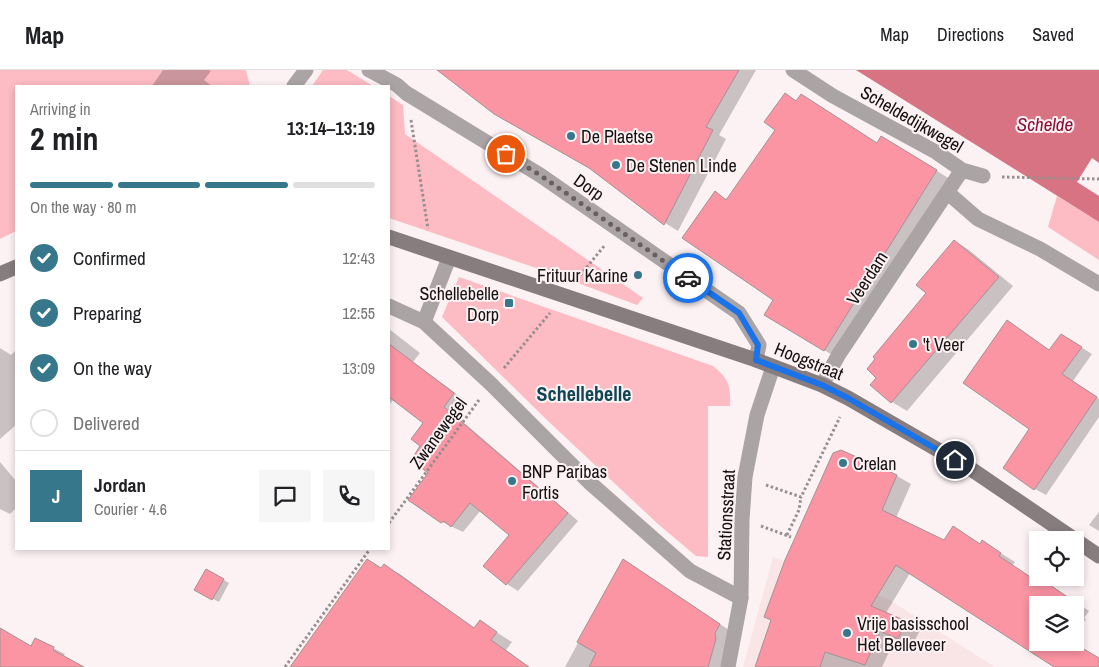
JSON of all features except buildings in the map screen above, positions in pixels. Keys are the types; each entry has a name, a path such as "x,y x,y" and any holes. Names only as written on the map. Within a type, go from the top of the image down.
{"main road":[{"name":"Hoogstraat","path":"390,237 756,360 822,385 971,469 1099,556"},
{"path":"0,274 15,267"}],"street":[{"path":"295,85 306,70"},
{"name":"Dorp","path":"369,70 398,85 406,93 540,175 739,313 758,345 756,360"},
{"name":"Scheldedijkwegel","path":"793,70 833,96 936,152 962,170 983,176"},
{"name":"Veerdam","path":"822,385 839,354 962,170"},
{"path":"947,192 978,219 1040,249 1099,284"},
{"path":"424,322 450,258"},
{"path":"390,306 424,322 491,384 589,482 690,571 741,598"},
{"name":"Stationsstraat","path":"728,667 741,598 742,520 745,477 757,415 773,367"}],"path":[{"path":"406,93 432,252"},
{"path":"1000,176 1099,179"},
{"name":"Zwanewegel","path":"390,522 491,384"},
{"path":"770,529 789,536 799,510 801,497 837,423"},
{"path":"745,477 801,497"},
{"path":"285,667 369,550"}],"shaded area":[{"path":"0,70 246,70 250,85 15,85 15,232 0,239"},
{"path":"323,70 347,70 371,85 313,85"},
{"path":"390,97 403,105 405,134 643,298 637,305 551,273 390,218"},
{"path":"1057,196 1099,222 1099,260 1048,227"},
{"path":"459,277 713,366 723,375 728,383 730,406 708,406 708,557 696,556 658,524 548,421 442,317"},
{"name":"Vrije basisschool Het Belleveer","path":"773,557 888,599 995,667 743,667"}],"water":[{"name":"Schelde","path":"856,70 1099,70 1099,222"}],"pier":[{"path":"1092,158 1099,163 1099,196 1077,182"}],"way so far":[{"path":"506,154 540,175 688,278"}],"place":[{"name":"De Plaetse","path":"571,136"},
{"name":"De Stenen Linde","path":"616,165"},
{"name":"Frituur Karine","path":"638,275"},
{"name":"Schellebelle Dorp","path":"509,303"},
{"name":"'t Veer","path":"913,344"},
{"name":"Crelan","path":"843,463"},
{"name":"BNP Paribas Fortis","path":"512,481"},
{"name":"Vrije basisschool Het Belleveer","path":"847,633"}],"district":[{"name":"Schellebelle","path":"584,393"}],"route":[{"path":"688,278 739,313 758,345 756,360 822,385 848,398 955,460"}]}
